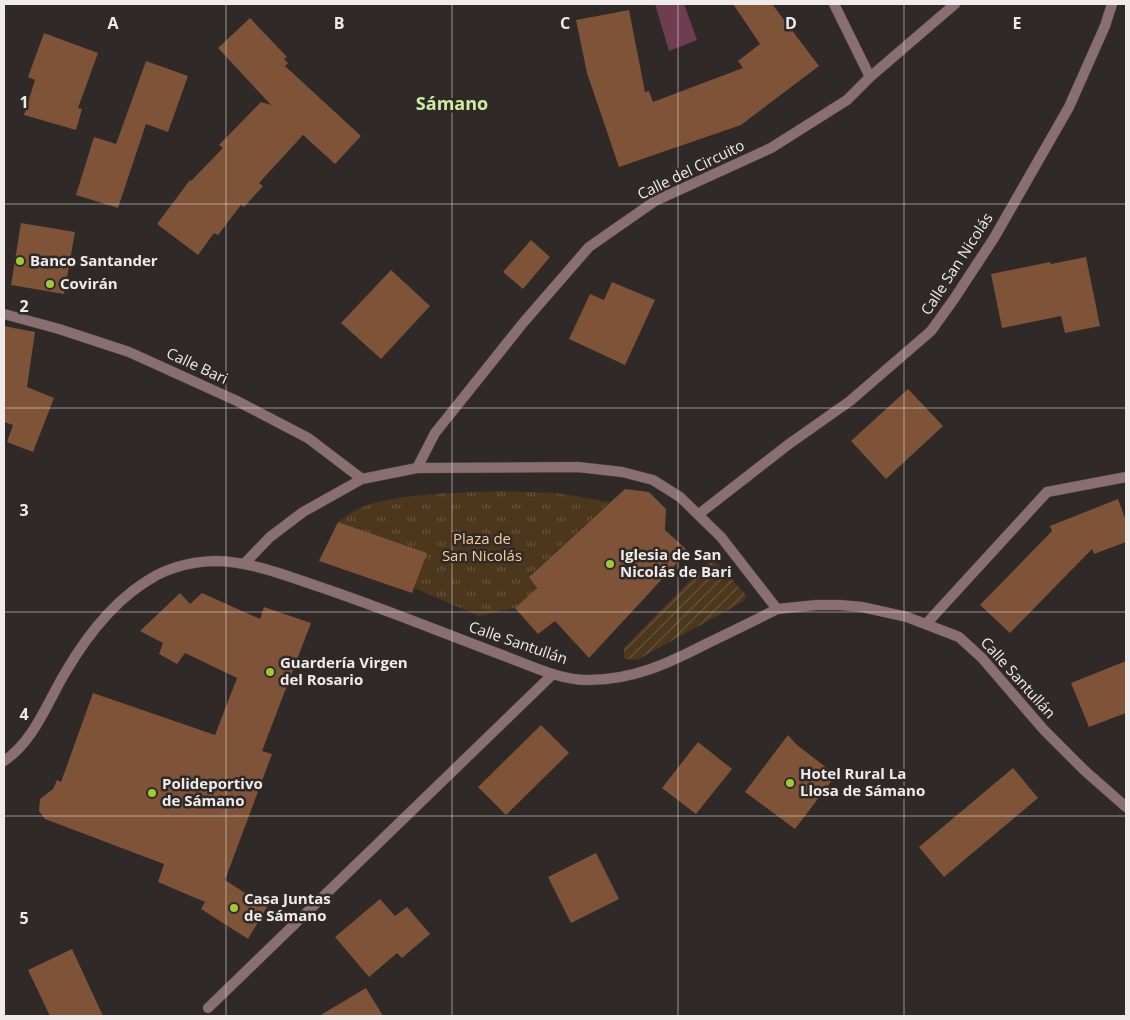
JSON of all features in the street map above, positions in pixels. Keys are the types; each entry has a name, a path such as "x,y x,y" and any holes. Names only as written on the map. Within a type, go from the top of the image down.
{"street":[{"path":"834,4 870,77"},
{"name":"Calle del Circuito","path":"417,468 435,433 523,323 589,247 655,201 771,148 847,100 870,77 955,4"},
{"name":"Calle San Nicolás","path":"699,514 789,444 850,401 930,331 954,299 994,238 1068,107 1105,26 1112,4"},
{"name":"Calle Bari","path":"4,314 59,329 129,352 228,397 308,438 362,479"},
{"path":"244,564 270,537 303,512 362,479 417,468 578,467 622,472 653,480 680,497 699,514 736,556 777,609"},
{"path":"926,624 1047,492 1126,477"},
{"name":"Calle Santullán","path":"4,761 13,755 29,737 80,647 98,624 125,598 157,576 188,563 219,561 244,564 287,576 358,599 553,674 587,680 630,677 665,665 777,609 796,606 840,605 907,617 959,637 982,658 1044,730 1084,770 1126,807"},
{"path":"208,1008 553,674"}],"green space":[{"name":"Plaza de San Nicolás","path":"504,491 557,493 610,502 529,576 537,588 515,608 479,616 414,588 426,553 338,522 354,511 386,500 448,493"},
{"path":"708,562 716,562 746,595 744,601 637,660 624,659 624,648"}],"shaded area":[{"path":"655,4 684,4 697,40 669,51"}],"building":[{"path":"733,4 772,4 819,66 741,125 619,167 587,73 576,20 629,10 645,92 649,91 653,102 743,68 738,61 760,44"},
{"path":"250,18 287,57 284,59 288,63 285,66 361,136 335,164 303,135 259,183 263,186 244,207 241,205 218,235 214,233 198,255 157,224 190,180 223,148 219,145 261,102 271,105 218,48"},
{"path":"44,33 98,53 78,108 82,109 76,130 24,115 35,80 28,77"},
{"path":"146,61 188,76 168,132 146,124 118,208 76,195 94,137 116,144"},
{"path":"21,223 75,232 64,294 11,285"},
{"path":"531,240 550,257 523,289 503,272"},
{"path":"1086,257 1100,326 1065,333 1061,316 1002,328 991,274"},
{"path":"391,270 430,306 381,359 341,323"},
{"path":"612,282 655,300 625,365 569,339 590,294 604,300"},
{"path":"4,326 35,332 27,387 54,398 33,452 7,442 13,425 4,422"},
{"path":"908,389 943,426 886,479 851,441"},
{"name":"Iglesia de San Nicolás de Bari","path":"625,489 649,492 666,509 665,530 688,551 589,658 555,621 538,634 515,608 537,588 529,577"},
{"path":"1118,499 1126,521 1126,542 1094,554 1092,549 1010,633 980,605 1052,531 1050,526"},
{"path":"338,522 427,553 412,593 319,561"},
{"name":"Polideportivo de Sámano","path":"180,593 190,604 202,593 260,619 264,607 311,623 262,751 272,754 225,880 267,907 248,939 201,909 205,902 158,882 164,864 45,819 39,811 40,799 53,789 57,780 61,782 93,693 215,735 237,678 185,653 177,664 159,654 163,643 140,631"},
{"path":"1126,661 1126,713 1089,727 1071,683"},
{"path":"541,725 569,753 506,815 478,787"},
{"name":"Hotel Rural La Llosa de Sámano","path":"788,735 797,745 836,775 795,829 745,792"},
{"path":"698,742 732,769 696,814 662,788"},
{"path":"1013,768 1038,798 944,877 919,847"},
{"path":"596,853 619,899 571,923 548,877"},
{"path":"380,899 395,916 407,907 430,934 402,958 397,953 369,977 335,937"},
{"path":"72,949 103,1016 50,1016 28,970"},
{"path":"366,988 383,1016 319,1016"}],"place":[{"name":"Banco Santander","path":"20,261"},
{"name":"Covirán","path":"50,284"},
{"name":"Iglesia de San Nicolás de Bari","path":"610,564"},
{"name":"Guardería Virgen del Rosario","path":"270,672"},
{"name":"Hotel Rural La Llosa de Sámano","path":"790,783"},
{"name":"Polideportivo de Sámano","path":"152,793"},
{"name":"Casa Juntas de Sámano","path":"234,908"}],"district":[{"name":"Sámano","path":"452,104"}]}
